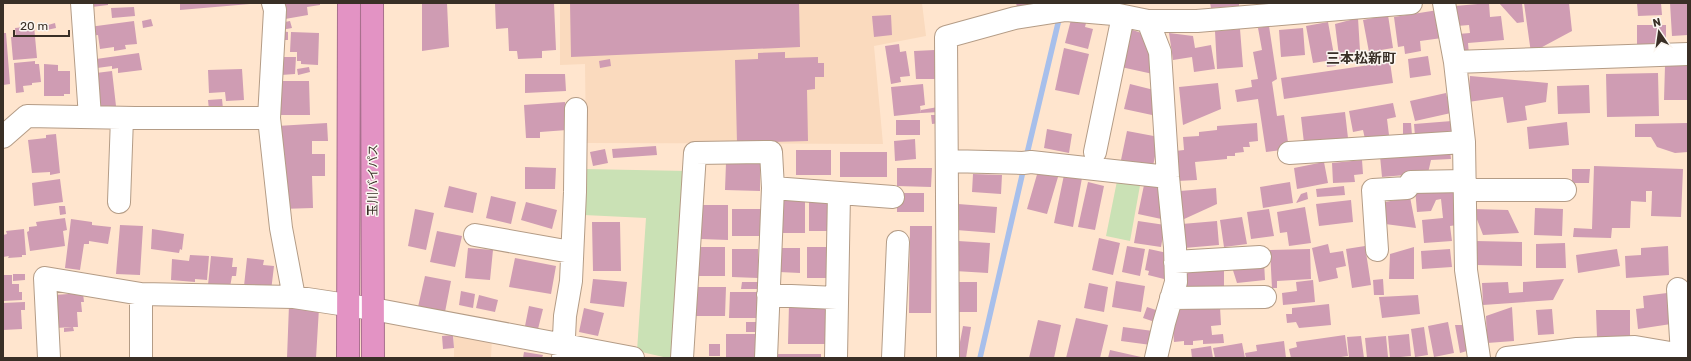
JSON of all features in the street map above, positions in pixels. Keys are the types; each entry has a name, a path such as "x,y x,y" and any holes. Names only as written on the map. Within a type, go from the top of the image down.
{"highway":[{"name":"玉川バイパス","path":"348,358 349,3"},
{"name":"玉川バイパス","path":"372,3 374,358"}],"street":[{"path":"82,3 90,118"},
{"path":"273,3 275,10 269,118 281,228 294,297"},
{"path":"948,358 946,37 1009,11 1117,11 1148,21 1197,21 1411,3"},
{"path":"1444,3 1455,62 1464,142 1466,270 1479,358"},
{"path":"1095,152 1117,11"},
{"path":"1148,21 1160,52 1168,177 1176,247 1176,282 1156,358"},
{"path":"1455,62 1688,54"},
{"path":"563,352 565,316 571,281 571,252 575,192 576,109"},
{"path":"3,137 27,116 90,118 269,118"},
{"path":"119,202 122,118"},
{"path":"1289,153 1464,142"},
{"path":"682,358 695,153 771,152 773,188 766,358"},
{"path":"947,161 1027,162 1168,177"},
{"path":"1377,250 1374,190 1407,188 1411,182 1565,190"},
{"path":"773,188 893,197"},
{"path":"836,358 839,193"},
{"path":"475,235 571,252"},
{"path":"893,358 898,242"},
{"path":"1176,262 1260,257"},
{"path":"49,358 44,278 141,294 294,297 373,309 563,352 633,358"},
{"path":"1507,358 1578,349 1685,356 1678,289"},
{"path":"141,294 142,358"},
{"path":"768,295 837,298"},
{"path":"1171,298 1265,297"}],"shaded area":[{"path":"560,3 922,3 926,36 874,46 883,144 586,143 585,64 560,65"},
{"path":"454,328 492,337 491,358 454,358"}],"green space":[{"path":"583,169 688,171 677,358 668,358 637,351 646,218 584,215"},
{"path":"1118,176 1141,180 1130,241 1106,236"}],"building":[{"path":"84,3 108,3 108,5 84,8"},
{"path":"180,3 250,3 250,4 180,10"},
{"path":"278,3 320,3 320,5 307,7 308,15 285,19"},
{"path":"422,3 447,3 449,47 422,51"},
{"path":"495,3 554,3 556,50 542,51 542,58 518,59 517,51 509,51 508,28 496,29"},
{"path":"570,3 799,3 800,47 571,57"},
{"path":"1016,3 1038,3 1039,7 1017,7"},
{"path":"1210,3 1239,3 1239,6 1211,8"},
{"path":"1489,3 1490,17 1501,16 1504,40 1468,43 1469,55 1460,56 1458,34 1470,33 1469,25 1457,26 1455,6"},
{"path":"1499,3 1522,3 1524,22 1517,23"},
{"path":"1524,3 1569,3 1572,31 1531,53"},
{"path":"1637,3 1661,3 1662,15 1638,16"},
{"path":"1670,3 1688,3 1688,35 1672,36"},
{"path":"134,7 135,16 112,18 111,8"},
{"path":"1438,10 1442,38 1420,41 1421,51 1405,54 1404,46 1398,47 1394,17"},
{"path":"1073,12 1088,15 1085,27 1093,29 1088,49 1065,43"},
{"path":"891,15 892,35 874,37 872,16"},
{"path":"1388,15 1393,48 1369,52 1363,20"},
{"path":"1358,18 1360,51 1344,55 1346,63 1340,64 1335,24"},
{"path":"151,19 153,26 143,28 142,21"},
{"path":"134,21 137,44 125,45 126,49 114,51 114,47 100,49 98,35 90,36 89,27"},
{"path":"290,21 292,28 281,30 280,23"},
{"path":"1328,22 1336,66 1327,67 1326,61 1313,63 1306,26"},
{"path":"48,23 48,25 55,23 56,28 42,31 41,24"},
{"path":"1637,25 1666,25 1666,47 1637,47"},
{"path":"34,26 37,58 13,60 11,37 16,37 15,28"},
{"path":"1269,26 1277,79 1272,82 1277,116 1284,115 1289,149 1266,152 1258,99 1237,102 1235,90 1252,87 1251,80 1258,79 1253,52 1262,50 1258,28"},
{"path":"1127,28 1150,36 1153,74 1121,67"},
{"path":"1303,28 1305,55 1281,57 1279,30"},
{"path":"1240,29 1243,67 1217,69 1215,31"},
{"path":"281,31 288,32 288,40 285,40 284,44 280,44"},
{"path":"291,32 319,33 318,65 301,64 301,61 297,61 297,52 290,52"},
{"path":"3,33 6,33 10,84 3,85"},
{"path":"1169,33 1193,36 1195,48 1211,45 1215,69 1194,72 1192,57 1173,60"},
{"path":"899,44 900,52 906,51 910,76 900,77 901,82 891,84 885,46"},
{"path":"1064,48 1089,54 1079,95 1055,90"},
{"path":"935,50 936,79 916,79 914,51"},
{"path":"785,52 785,58 818,57 818,63 824,63 824,77 815,77 815,89 807,90 808,141 737,143 735,60 758,59 758,53"},
{"path":"139,53 142,70 118,73 118,68 112,69 112,66 97,68 96,59"},
{"path":"1428,56 1431,75 1410,78 1408,59"},
{"path":"282,57 296,57 295,74 281,75"},
{"path":"610,59 611,66 600,68 599,61"},
{"path":"35,61 35,64 39,64 41,82 23,86 24,92 16,93 14,63"},
{"path":"1390,62 1393,83 1284,99 1281,78"},
{"path":"44,64 58,65 58,71 70,71 70,94 64,94 64,96 44,96"},
{"path":"1665,66 1688,66 1688,100 1664,100"},
{"path":"309,67 310,72 298,75 297,69"},
{"path":"242,69 244,100 226,101 225,92 209,93 208,70"},
{"path":"112,71 116,106 105,108 105,106 100,106 96,73"},
{"path":"1658,73 1659,116 1607,117 1606,74"},
{"path":"525,74 565,74 566,91 525,93"},
{"path":"1470,76 1548,83 1546,102 1525,106 1527,120 1507,123 1503,97 1468,102"},
{"path":"276,81 309,81 310,115 275,115"},
{"path":"1218,83 1221,109 1183,125 1179,87"},
{"path":"923,84 925,105 920,106 921,113 894,116 891,87"},
{"path":"1130,84 1158,91 1152,115 1124,109"},
{"path":"1589,85 1590,113 1558,114 1557,86"},
{"path":"1446,93 1451,113 1415,121 1410,101"},
{"path":"222,99 223,109 209,110 208,100"},
{"path":"565,102 567,130 540,132 540,138 526,138 524,105"},
{"path":"1393,103 1396,117 1387,119 1389,135 1365,139 1363,130 1353,132 1349,111"},
{"path":"938,107 939,112 921,113 921,110"},
{"path":"1345,112 1348,138 1304,143 1301,117"},
{"path":"931,115 940,115 940,123 932,124"},
{"path":"896,120 920,120 920,135 896,135"},
{"path":"1452,121 1453,133 1415,136 1414,124"},
{"path":"1567,122 1569,145 1529,149 1527,127"},
{"path":"327,123 328,141 312,141 312,154 325,154 325,176 312,176 313,208 281,209 277,126"},
{"path":"1257,123 1258,141 1249,142 1250,147 1243,147 1244,152 1235,153 1235,156 1227,156 1227,159 1195,162 1197,180 1177,181 1175,151 1184,150 1183,137 1199,136 1199,132 1217,130 1217,126"},
{"path":"1403,123 1411,123 1412,135 1403,135"},
{"path":"1688,123 1688,152 1675,153 1657,147 1651,137 1635,137 1635,124"},
{"path":"1047,129 1072,134 1069,153 1044,148"},
{"path":"1127,131 1159,137 1153,166 1121,160"},
{"path":"56,134 60,173 50,175 50,172 32,173 28,140 46,138 46,135"},
{"path":"915,139 916,159 895,161 894,141"},
{"path":"656,146 657,155 613,158 612,149"},
{"path":"605,149 608,163 593,166 590,152"},
{"path":"796,150 831,150 831,175 796,175"},
{"path":"1450,150 1451,159 1431,160 1428,173 1382,177 1380,156"},
{"path":"840,152 887,152 887,177 840,177"},
{"path":"1362,160 1363,174 1354,175 1355,182 1333,183 1332,163"},
{"path":"1324,162 1328,183 1297,189 1294,168"},
{"path":"726,163 760,164 760,191 725,190"},
{"path":"1594,166 1683,169 1681,217 1651,216 1652,191 1646,191 1646,202 1631,201 1630,228 1612,228 1611,238 1573,237 1574,228 1592,229"},
{"path":"525,167 556,168 555,189 525,189"},
{"path":"897,168 932,168 931,187 897,186"},
{"path":"1572,169 1590,169 1589,183 1572,183"},
{"path":"1038,171 1058,177 1047,214 1027,209"},
{"path":"973,174 1002,175 1001,194 972,192"},
{"path":"1064,175 1082,178 1073,227 1054,223"},
{"path":"60,179 63,202 34,206 32,183"},
{"path":"1088,182 1104,186 1095,230 1078,227"},
{"path":"1290,182 1293,203 1263,208 1260,187"},
{"path":"1144,185 1162,188 1166,220 1138,214"},
{"path":"449,186 477,193 473,213 444,207"},
{"path":"1344,186 1345,195 1317,197 1316,189"},
{"path":"1216,188 1217,204 1182,220 1180,191"},
{"path":"1415,188 1454,192 1457,225 1450,226 1452,241 1424,243 1422,220 1443,218 1441,199 1436,200 1431,211 1417,212"},
{"path":"1307,192 1308,199 1296,203 1301,194"},
{"path":"897,193 924,193 924,212 897,212"},
{"path":"491,196 516,202 511,224 486,218"},
{"path":"1410,197 1416,228 1385,224 1381,203"},
{"path":"1351,200 1353,222 1319,226 1316,204"},
{"path":"780,201 805,201 805,233 779,233"},
{"path":"526,202 557,210 552,229 521,220"},
{"path":"809,202 831,202 831,231 809,231"},
{"path":"958,204 997,207 995,233 956,230"},
{"path":"702,205 728,205 728,240 701,239"},
{"path":"59,206 65,206 66,214 60,215"},
{"path":"1305,207 1311,243 1289,246 1287,232 1280,233 1277,212"},
{"path":"1535,208 1563,209 1562,236 1534,235"},
{"path":"415,209 434,213 426,250 408,246"},
{"path":"732,209 761,209 760,236 732,236"},
{"path":"1269,209 1274,236 1251,239 1247,212"},
{"path":"1473,209 1508,210 1519,233 1483,235"},
{"path":"1242,217 1247,244 1224,247 1220,220"},
{"path":"65,218 67,230 63,231 65,246 30,251 27,232 29,231 29,227 37,226 36,222"},
{"path":"71,219 92,222 92,225 111,227 108,244 89,241 89,244 84,244 80,270 65,268"},
{"path":"1138,221 1165,225 1161,247 1134,243"},
{"path":"1217,221 1219,245 1184,248 1182,224"},
{"path":"592,222 620,222 621,271 593,271"},
{"path":"120,225 143,226 140,275 116,274"},
{"path":"910,226 932,226 931,313 909,313"},
{"path":"24,229 26,255 22,255 22,257 3,257 3,235 7,234 6,231"},
{"path":"152,229 184,234 182,250 180,249 179,253 151,249"},
{"path":"437,231 462,236 455,267 430,262"},
{"path":"1099,238 1120,243 1113,275 1092,270"},
{"path":"958,241 990,243 988,273 955,271"},
{"path":"1476,241 1522,242 1522,266 1476,265"},
{"path":"1565,243 1566,268 1536,268 1536,244"},
{"path":"1328,244 1330,253 1343,251 1346,266 1336,268 1338,278 1319,282 1312,248"},
{"path":"1127,246 1145,249 1140,276 1122,272"},
{"path":"1365,246 1371,285 1352,288 1346,249"},
{"path":"1668,246 1669,275 1626,278 1625,256 1641,255 1641,248"},
{"path":"696,247 725,247 725,276 696,276"},
{"path":"807,247 831,247 830,278 807,278"},
{"path":"1414,247 1414,279 1389,279 1390,254"},
{"path":"468,248 493,250 490,280 465,278"},
{"path":"779,248 800,248 800,273 779,272"},
{"path":"732,249 758,249 758,278 732,277"},
{"path":"1149,249 1172,254 1168,280 1148,275 1149,271 1145,270"},
{"path":"1310,249 1311,279 1277,281 1277,288 1272,288 1270,250"},
{"path":"1450,249 1452,267 1422,269 1421,251"},
{"path":"1617,249 1620,266 1578,273 1576,255"},
{"path":"190,255 209,256 207,280 195,279 195,282 171,280 172,259 189,261"},
{"path":"211,256 233,258 232,267 237,267 236,276 232,276 230,287 208,285"},
{"path":"247,258 264,260 263,265 274,266 271,291 244,286"},
{"path":"515,258 556,266 551,294 509,287"},
{"path":"1264,262 1265,280 1237,283 1231,264"},
{"path":"1224,264 1224,286 1183,288 1182,266"},
{"path":"13,274 25,274 25,280 13,281"},
{"path":"3,275 12,275 12,284 19,284 19,292 22,292 22,300 3,301"},
{"path":"425,276 451,281 445,312 418,307"},
{"path":"593,279 627,282 624,307 590,303"},
{"path":"1383,279 1384,295 1374,295 1373,280"},
{"path":"1564,279 1553,300 1483,305 1482,283 1508,282 1509,293 1523,292 1523,282"},
{"path":"1313,280 1315,302 1283,305 1282,293 1297,291 1296,282"},
{"path":"1116,281 1145,286 1141,312 1112,307"},
{"path":"742,282 762,282 762,289 741,289"},
{"path":"959,282 977,282 977,312 958,312"},
{"path":"1089,283 1108,287 1104,312 1084,308"},
{"path":"696,287 726,287 725,316 695,316"},
{"path":"461,291 475,294 473,308 459,305"},
{"path":"730,292 759,292 759,318 729,318"},
{"path":"83,293 84,302 81,302 82,312 77,312 78,327 73,327 74,331 64,332 64,328 72,327 56,328 54,295"},
{"path":"1667,293 1671,324 1638,329 1636,309 1644,308 1643,296"},
{"path":"479,295 498,300 495,312 476,308"},
{"path":"1418,295 1420,314 1382,318 1379,297"},
{"path":"25,302 25,310 21,310 22,329 3,330 3,303"},
{"path":"789,304 827,305 826,344 788,344"},
{"path":"1329,304 1331,325 1299,328 1296,322 1287,323 1286,314 1292,314 1292,308"},
{"path":"289,305 319,308 316,358 287,358"},
{"path":"529,306 543,309 538,329 525,326"},
{"path":"1147,307 1159,311 1155,322 1143,318"},
{"path":"1220,307 1221,325 1211,326 1212,335 1223,334 1224,343 1203,344 1203,340 1193,341 1193,345 1184,345 1184,341 1174,342 1172,319 1175,310"},
{"path":"1512,307 1514,341 1487,343 1486,316"},
{"path":"584,308 604,313 598,336 579,332"},
{"path":"1552,309 1554,334 1538,335 1536,310"},
{"path":"1596,310 1630,310 1630,338 1597,338"},
{"path":"1076,318 1108,325 1100,358 1066,358"},
{"path":"1038,320 1061,325 1054,358 1029,358"},
{"path":"746,322 759,322 759,332 746,332"},
{"path":"1448,322 1454,353 1434,357 1428,326"},
{"path":"1455,325 1463,325 1467,351 1460,353"},
{"path":"963,326 971,327 966,358 957,358"},
{"path":"1123,327 1153,331 1151,345 1121,341"},
{"path":"1424,327 1428,355 1415,357 1411,329"},
{"path":"726,334 757,334 757,358 726,358"},
{"path":"1409,334 1411,356 1390,358 1388,336"},
{"path":"453,335 454,348 443,349 442,336"},
{"path":"1345,335 1348,356 1334,358 1291,358 1289,349 1297,347 1296,342"},
{"path":"1361,336 1364,358 1349,358 1347,337"},
{"path":"1386,336 1388,357 1367,358 1365,338"},
{"path":"1284,341 1286,358 1246,358 1245,353 1257,351 1256,345"},
{"path":"1242,343 1245,358 1215,358 1213,348"},
{"path":"709,344 720,344 720,356 709,356"},
{"path":"1211,346 1213,358 1192,358 1191,349"},
{"path":"1110,350 1141,357 1141,358 1108,358"},
{"path":"524,352 543,355 542,358 523,358"},
{"path":"775,354 821,354 821,358 775,358"}],"waterway":[{"path":"1026,158 1060,15"},
{"path":"980,358 1024,167"}],"district":[{"name":"三本松新町","path":"1361,58"}]}
